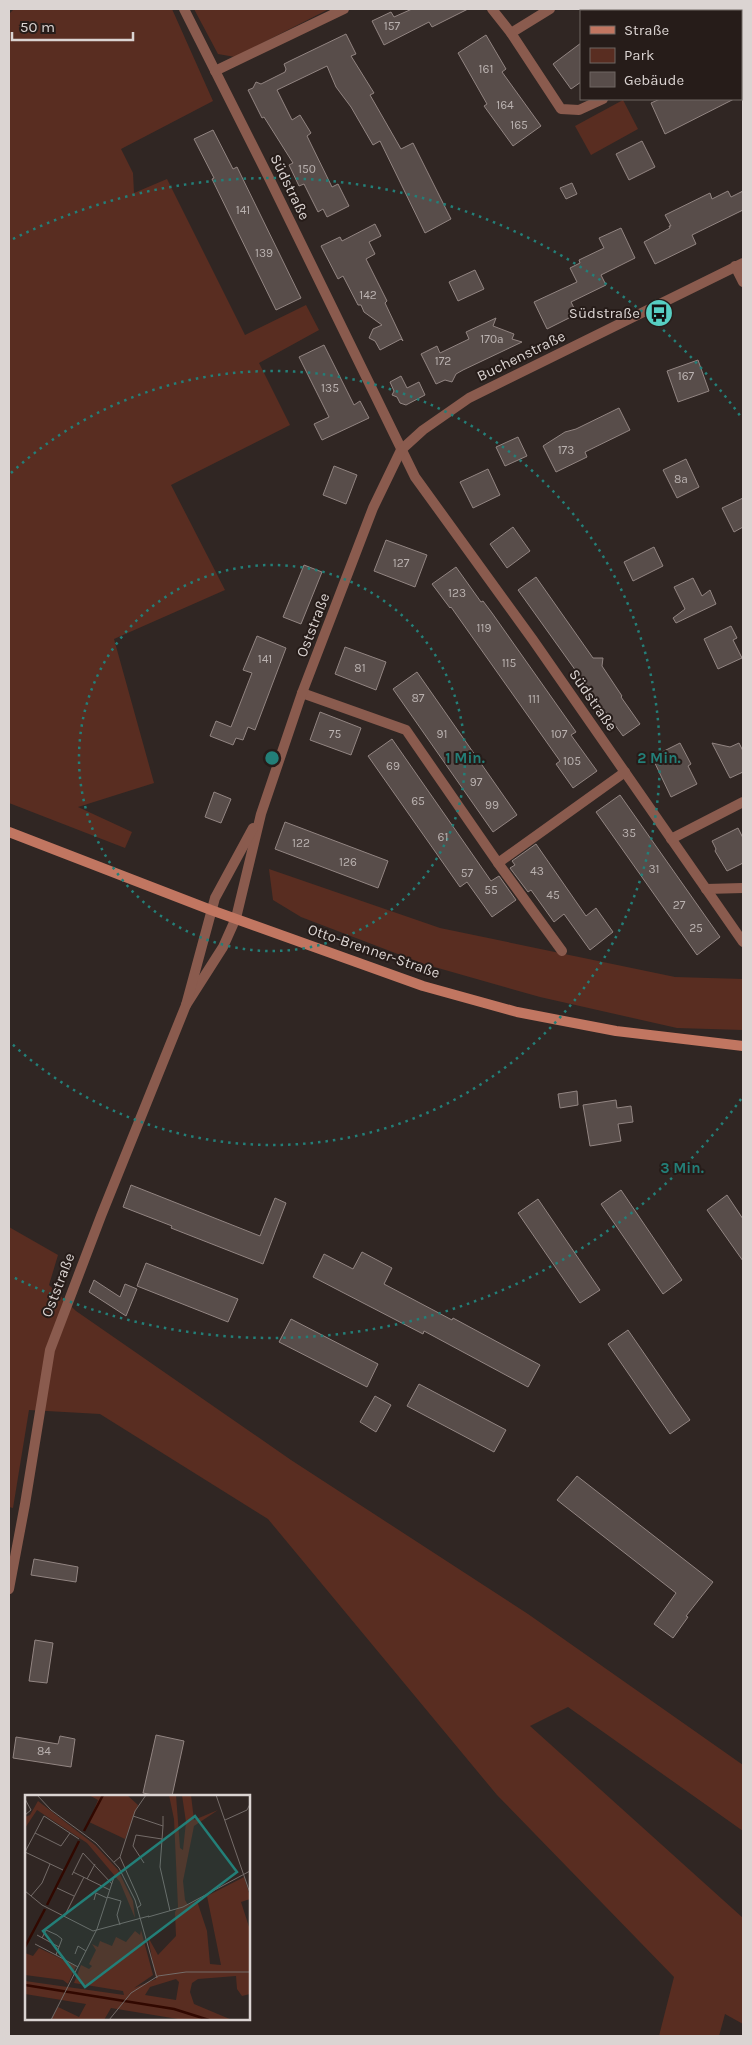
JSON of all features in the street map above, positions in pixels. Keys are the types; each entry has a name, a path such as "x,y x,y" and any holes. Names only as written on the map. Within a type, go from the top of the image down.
{"main road":[{"name":"Otto-Brenner-Straße","path":"9,832 211,910 423,986 517,1012 616,1030 743,1046"}],"street":[{"name":"Südstraße","path":"184,9 415,478 533,640 743,942"},
{"path":"214,71 344,9"},
{"path":"492,9 511,33 561,109 580,110 600,100"},
{"path":"511,33 550,9"},
{"path":"739,264 743,282"},
{"name":"Buchenstraße","path":"401,450 423,430 469,398 739,264"},
{"name":"Oststraße","path":"186,1005 223,947 236,918 261,814 302,693 373,508 401,450"},
{"path":"302,693 406,730 498,863 562,951"},
{"path":"498,863 625,772"},
{"path":"671,839 743,802"},
{"name":"Oststraße","path":"9,1589 50,1350 101,1216 186,1005 215,898 261,814"},
{"path":"706,889 743,888"}],"green space":[{"path":"14,9 172,9 213,101 121,149 133,173 134,193 167,179 245,335 306,305 319,330 259,363 290,425 171,485 225,590 114,639 154,783 78,807 132,832 125,848 9,803 9,14"},
{"path":"194,9 329,9 235,57 218,54"},
{"path":"623,100 638,129 591,155 575,126"},
{"path":"269,869 440,928 675,977 743,979 743,1030 677,1028 540,997 424,964 301,917 273,900"},
{"path":"9,1227 58,1255 49,1285 76,1311 291,1460 528,1614 743,1765 743,1831 568,1707 530,1726 743,1918 743,2024 725,2014 719,2036 659,2036 674,1977 497,1795 268,1519 100,1414 29,1410 13,1508 9,1507"}],"building":[{"path":"412,9 468,9 432,27 429,22 384,45 372,21 391,12 394,17"},
{"path":"346,34 356,54 351,56 374,93 370,95 401,149 413,143 451,219 425,233 380,141 373,145 351,107 336,87 327,66 277,90 292,120 300,115 311,133 307,136 332,187 338,184 349,206 327,217 323,209 318,212 304,184 299,186 289,165 293,163 264,117 262,118 248,90 253,88 256,82 261,84 285,72 284,64"},
{"path":"486,35 506,69 502,72 541,126 513,146 484,106 487,104 458,53"},
{"path":"580,44 580,83 571,89 553,64"},
{"path":"658,100 732,100 665,134 651,103"},
{"path":"213,130 233,169 237,167 301,298 276,310 194,139"},
{"path":"642,141 655,167 629,180 616,154"},
{"path":"572,183 577,194 566,199 560,188"},
{"path":"728,191 731,197 743,191 743,210 692,235 696,244 655,264 644,242 670,228 669,226 671,226 665,215 710,193 712,199"},
{"path":"375,224 381,236 369,242 375,254 366,259 387,301 385,303 403,341 401,339 380,350 375,341 369,338 373,329 382,325 364,312 361,305 358,305 343,276 338,279 321,246 340,237 342,241"},
{"path":"621,228 635,258 601,275 606,285 571,302 577,314 547,329 534,302 577,282 570,268 580,263 579,260 604,248 599,238"},
{"path":"475,270 484,289 458,301 449,282"},
{"path":"496,318 493,326 514,334 512,339 522,342 456,374 452,382 445,380 436,384 421,354 437,346 440,353 469,339 466,332"},
{"path":"324,345 354,405 360,401 369,418 322,440 314,424 329,417 299,357"},
{"path":"698,360 709,391 678,402 667,371"},
{"path":"401,376 407,388 419,382 425,395 406,405 400,403 397,397 392,395 394,391 390,382"},
{"path":"619,408 630,430 585,452 587,457 556,472 543,446 565,432 576,429"},
{"path":"518,437 527,456 505,466 496,447"},
{"path":"686,459 699,487 677,498 663,470"},
{"path":"334,466 357,475 346,504 323,495"},
{"path":"488,469 500,495 473,508 460,482"},
{"path":"743,498 743,527 734,532 722,508"},
{"path":"513,527 530,551 507,568 490,544"},
{"path":"386,540 427,555 415,587 374,571"},
{"path":"654,547 663,566 633,581 624,562"},
{"path":"304,565 322,572 301,624 283,617"},
{"path":"456,567 481,602 483,601 492,613 576,732 571,735 597,771 573,788 556,764 560,761 451,607 432,584"},
{"path":"536,577 593,658 603,658 602,666 640,724 623,736 585,684 582,684 581,678 518,590"},
{"path":"693,578 702,596 710,590 716,604 676,623 673,618 685,609 674,587"},
{"path":"731,626 737,638 733,640 742,658 718,669 704,639"},
{"path":"257,636 286,648 255,730 248,727 243,740 236,738 233,745 210,736 216,721 231,727 252,673 243,670"},
{"path":"345,647 386,662 376,690 335,674"},
{"path":"417,672 517,815 493,832 393,689"},
{"path":"320,712 361,728 351,755 310,740"},
{"path":"392,739 491,881 499,876 516,900 492,917 467,882 460,887 368,756"},
{"path":"680,743 691,764 688,766 697,784 671,797 652,757"},
{"path":"712,743 730,747 739,743 743,751 743,772 730,778"},
{"path":"214,792 231,799 221,823 205,817"},
{"path":"620,795 720,937 697,955 596,812"},
{"path":"285,822 388,861 378,888 275,849"},
{"path":"738,828 743,838 743,863 727,871 715,851 716,849 712,841"},
{"path":"536,844 586,916 596,908 613,932 590,950 564,914 554,922 531,890 528,892 510,868 515,865 512,861"},
{"path":"577,1091 578,1105 560,1108 558,1094"},
{"path":"616,1100 617,1108 631,1106 633,1122 618,1124 621,1141 590,1146 583,1105"},
{"path":"131,1185 260,1236 275,1198 286,1203 263,1264 123,1207"},
{"path":"621,1190 682,1280 663,1294 601,1204"},
{"path":"727,1195 743,1219 743,1261 707,1210"},
{"path":"538,1199 600,1290 580,1303 518,1213"},
{"path":"362,1252 392,1268 384,1284 452,1320 453,1318 540,1365 528,1387 424,1331 423,1334 313,1277 324,1254 353,1269"},
{"path":"146,1263 238,1299 228,1322 137,1286"},
{"path":"94,1280 120,1297 125,1284 137,1289 126,1316 89,1292"},
{"path":"291,1319 378,1364 367,1387 279,1342"},
{"path":"628,1330 690,1420 670,1434 608,1344"},
{"path":"419,1384 506,1430 494,1452 407,1406"},
{"path":"375,1396 391,1405 376,1432 360,1422"},
{"path":"577,1476 713,1582 686,1616 688,1617 673,1638 654,1624 676,1593 557,1500"},
{"path":"34,1559 78,1567 76,1582 31,1575"},
{"path":"35,1640 53,1643 47,1683 29,1681"},
{"path":"156,1735 184,1741 172,1795 143,1793"},
{"path":"60,1736 75,1739 71,1767 13,1758 16,1737 58,1744"}],"place":[{"name":"Südstraße","path":"659,313"}]}
